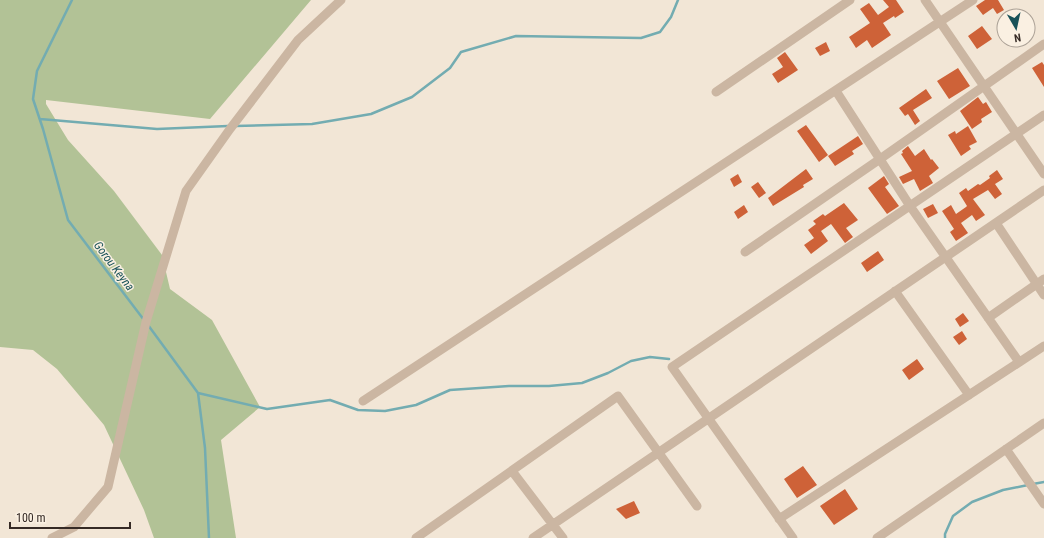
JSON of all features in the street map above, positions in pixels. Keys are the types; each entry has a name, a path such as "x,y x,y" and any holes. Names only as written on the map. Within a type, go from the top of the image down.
{"street":[{"path":"52,538 74,527 108,487 146,322 186,191 230,129 298,40 341,0"},
{"path":"716,92 850,0"},
{"path":"925,0 1044,174"},
{"path":"363,401 974,0"},
{"path":"745,252 880,160 1044,44"},
{"path":"836,91 910,206 1019,362"},
{"path":"793,538 672,367 1044,115"},
{"path":"533,538 1044,190"},
{"path":"996,223 1040,282 1044,295"},
{"path":"988,318 1040,282"},
{"path":"895,291 969,395"},
{"path":"780,519 1044,346"},
{"path":"416,538 618,396 697,506"},
{"path":"877,538 1044,423"},
{"path":"1006,449 1044,504"},
{"path":"512,471 563,538"}],"green space":[{"path":"0,0 311,0 210,119 46,100 46,104 68,140 114,191 162,255 170,289 212,320 260,407 221,440 236,538 154,538 144,510 104,425 57,369 33,350 0,347"}],"building":[{"path":"883,0 896,0 904,12 883,23 891,35 872,48 867,40 856,48 849,37 870,23 860,9 869,3 878,15 889,7"},
{"path":"985,0 998,0 1003,8 996,8 996,12 993,8 983,15 976,6"},
{"path":"982,26 992,39 977,49 968,36"},
{"path":"826,42 830,51 820,56 815,48"},
{"path":"785,52 798,70 778,83 772,74 783,67 777,58"},
{"path":"1042,62 1044,65 1044,87 1032,68"},
{"path":"958,68 970,86 949,99 937,81"},
{"path":"926,89 932,98 913,110 920,121 915,125 908,114 905,116 899,108"},
{"path":"978,97 983,104 986,102 992,112 981,119 982,122 972,129 960,111"},
{"path":"806,125 828,155 819,162 797,131"},
{"path":"968,126 977,142 969,146 971,149 961,156 948,135 955,131 956,134"},
{"path":"858,136 863,144 852,151 854,154 835,166 828,156"},
{"path":"908,146 915,156 924,149 931,160 932,159 939,168 929,176 933,183 920,191 914,179 903,184 899,177 912,171 901,154 903,153 902,151"},
{"path":"806,169 813,179 803,185 804,187 773,206 768,198"},
{"path":"997,170 1003,179 995,184 1002,194 995,199 988,190 973,199 985,215 976,221 972,215 961,223 968,233 956,241 950,232 954,229 942,211 951,205 956,214 966,207 967,206 959,193 966,188 968,191 978,184 980,185 990,178 989,176"},
{"path":"738,174 742,182 734,187 730,179"},
{"path":"884,176 889,184 885,187 899,206 887,214 868,188"},
{"path":"758,182 766,193 759,198 751,187"},
{"path":"844,203 858,220 846,228 853,237 845,243 831,224 821,231 828,241 811,254 804,245 814,238 808,230 816,224 813,221 823,214 825,216"},
{"path":"933,204 938,213 928,218 923,209"},
{"path":"744,205 748,212 738,219 734,212"},
{"path":"878,251 884,260 867,272 861,263"},
{"path":"963,313 969,321 960,327 955,319"},
{"path":"962,331 967,339 959,345 953,337"},
{"path":"917,359 924,369 909,380 902,370"},
{"path":"803,466 817,485 797,498 784,479"},
{"path":"845,489 858,509 834,525 820,506"},
{"path":"634,501 640,513 626,519 616,509"}],"waterway":[{"name":"Gorou Keyna","path":"72,0 37,71 33,99 43,129 68,220 144,320"},
{"path":"235,126 312,124 371,114 412,97 450,68 461,52 516,36 641,38 660,32 671,17 678,0"},
{"path":"40,119 157,129 228,126"},
{"name":"Gorou Keyna","path":"148,325 198,393 205,448 209,538"},
{"path":"198,393 267,409 330,400 358,410 385,411 416,405 450,390 509,386 549,386 582,383 608,373 631,361 650,357 669,359"},
{"path":"1033,484 1044,482"},
{"path":"945,538 945,534 953,516 972,502 1003,490 1028,485"}]}
